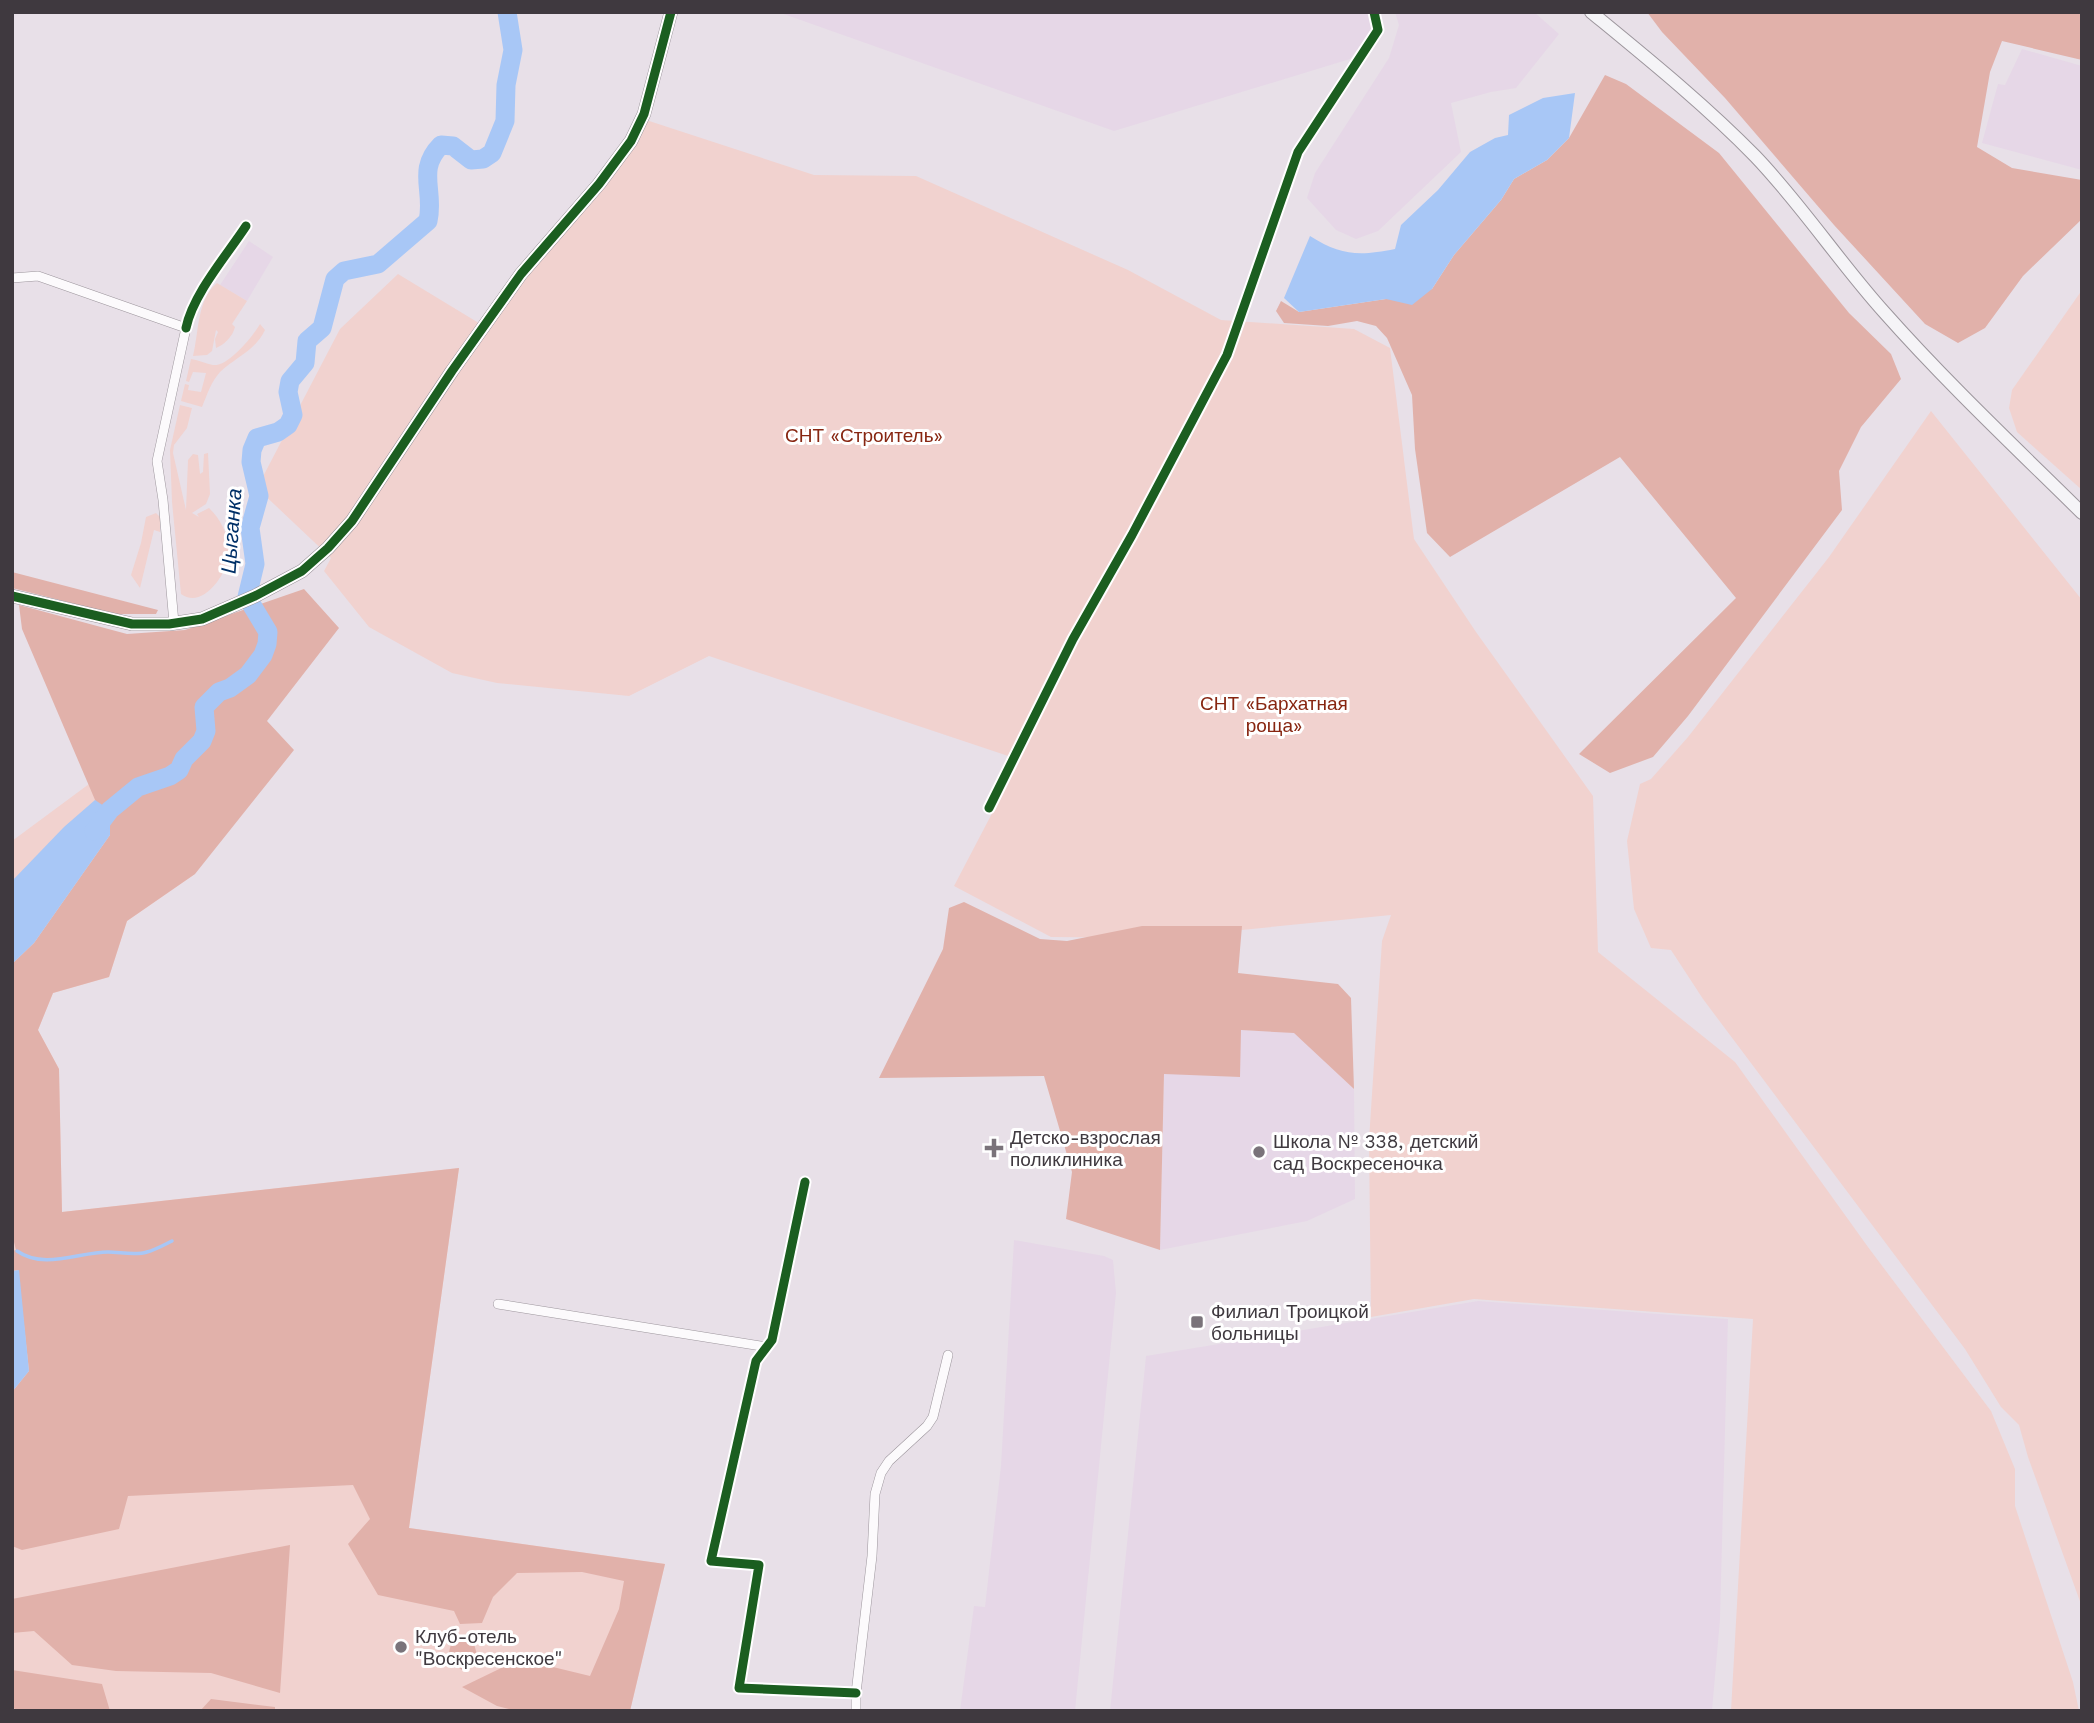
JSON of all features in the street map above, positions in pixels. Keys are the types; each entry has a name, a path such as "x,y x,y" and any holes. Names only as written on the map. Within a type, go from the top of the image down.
{"street":[{"path":"12,596 132,624 174,623 217,614 255,596 302,570 328,548 352,522 452,370 521,274 599,184 631,141 644,114 671,12"},
{"path":"989,808 1073,639 1132,535 1227,355 1298,152 1378,30 1374,12"},
{"path":"1591,12 1661,69 1755,156 1883,311 1938,370 2082,513"},
{"path":"174,623 157,461 188,317 246,226"},
{"path":"12,278 38,276 186,328"},
{"path":"804,1182 772,1340 756,1361 711,1561 759,1565 739,1688 856,1693"},
{"path":"498,1304 767,1347"},
{"path":"856,1711 872,1556 875,1493 881,1473 889,1461 927,1426 933,1417 948,1355"}],"shaded area":[{"path":"778,12 1371,12 1374,27 1350,59 1114,131"},
{"path":"1395,12 1534,12 1559,34 1516,88 1451,103 1461,152 1378,231 1356,239 1336,230 1307,198 1315,173 1389,58 1399,25"},
{"path":"1647,12 2082,12 2082,60 2002,41 1990,72 1977,147 2012,168 2082,180 2082,219 2023,276 1985,328 1958,343 1925,324 1834,225 1725,98 1662,32"},
{"path":"2022,49 2082,66 2082,170 1982,143 1998,84 2005,85"},
{"path":"1605,75 1626,84 1719,153 1849,313 1891,354 1901,379 1861,427 1839,471 1842,510 1688,716 1653,757 1610,773 1579,754 1736,598 1620,457 1450,557 1427,533 1415,449 1412,395 1387,338 1376,326 1357,321 1328,326 1284,323 1276,311 1281,301 1299,312 1432,289 1454,255 1501,200 1514,179 1547,160 1569,138"},
{"path":"249,241 273,257 247,301 220,285"},
{"path":"12,572 158,610 156,614 115,614 12,588"},
{"name":"Клуб-отель \"Воскресенское\"","path":"304,589 339,628 267,721 294,750 195,874 127,921 109,977 53,993 38,1030 59,1069 62,1212 459,1168 409,1528 665,1564 630,1711 517,1711 497,1706 462,1687 520,1659 590,1676 619,1609 624,1581 582,1572 517,1573 493,1597 482,1623 460,1624 454,1611 378,1595 348,1544 370,1519 353,1485 128,1496 119,1529 22,1550 12,1546 12,1392 29,1371 18,1270 12,1271 12,1251 16,1250 12,1234 12,964 34,943 110,835 22,629 19,605 127,634 185,630"},
{"path":"964,902 1040,939 1067,941 1142,926 1242,926 1238,973 1338,984 1351,998 1354,1089 1294,1033 1241,1030 1240,1077 1164,1074 1160,1250 1066,1219 1072,1172 1044,1076 879,1078 943,949 949,908"},
{"name":"Школа № 338, детский сад Воскресеночка","path":"1240,1030 1294,1032 1354,1089 1355,1199 1307,1221 1160,1250 1164,1073 1240,1077"},
{"path":"1014,1240 1104,1256 1113,1260 1116,1293 1075,1711 960,1711 974,1606 985,1607 1001,1466"},
{"path":"1478,1301 1728,1319 1720,1620 1712,1711 1110,1711 1146,1356"},
{"path":"290,1545 280,1693 211,1673 116,1671 72,1665 34,1631 12,1633 12,1599"},
{"path":"472,1637 478,1658 462,1670 447,1660 452,1640"},
{"path":"12,1670 102,1684 110,1711 16,1711 12,1705"},
{"path":"211,1699 275,1707 275,1711 200,1711"}],"green space":[{"path":"640,118 814,175 916,176 1128,270 1221,320 1354,329 1390,348 1414,539 1476,632 1593,796 1598,952 1735,1062 1868,1247 1991,1411 2015,1469 2015,1506 2073,1682 2079,1711 1731,1711 1753,1319 1474,1299 1371,1317 1369,1140 1382,941 1391,915 1161,938 1051,937 954,886 1020,760 709,656 629,696 497,683 452,673 369,627 324,571 331,558 257,488 340,329 398,274 487,328"},
{"path":"217,283 247,301 232,324 235,327 228,340 216,348 216,330 212,351 207,355 193,356 202,307 210,290"},
{"path":"2082,290 2082,490 2017,432 2009,408 2012,390"},
{"path":"260,324 265,330 261,337 251,349 220,372 202,407 181,401 185,384 189,385 188,390 201,392 206,373 193,372 189,382 186,381 191,359 213,365 226,361 246,343"},
{"path":"180,405 192,408 187,428 174,445 173,453 186,510 188,460 193,454 198,455 200,474 203,472 204,454 208,453 210,494 206,504 192,513 199,517 197,514 209,508 222,525 229,546 228,560 216,583 196,598 181,594 172,502 170,450"},
{"path":"1931,411 2082,600 2082,1607 2019,1425 2001,1407 1965,1349 1703,999 1671,950 1651,948 1634,909 1627,841 1640,784 1651,779 1688,737 1829,557"},
{"path":"156,513 160,517 160,532 154,530 140,588 131,575 146,517"},
{"name":"Клуб-отель \"Воскресенское\"","path":"112,767 195,874 127,921 109,977 53,993 38,1030 59,1069 62,1212 459,1168 409,1528 665,1564 630,1711 12,1711 12,841"}],"water":[{"path":"1575,93 1569,138 1547,160 1514,179 1501,200 1454,255 1432,289 1412,305 1386,299 1299,312 1284,298 1310,236 1321,243 1351,253 1395,249 1401,225 1438,190 1470,152 1495,138 1508,135 1509,115 1543,98"},
{"path":"95,800 110,810 110,835 34,943 12,964 12,881 64,827"},
{"path":"19,1270 29,1371 12,1392 12,1271"}],"waterway":[{"name":"Цыганка","path":"94,831 110,810 138,787 179,770 184,759 202,741 206,731 204,707 219,692 230,688 248,675 263,655 268,632 247,597 255,564 250,528 259,496 251,462 252,450 257,438 278,432 288,425 293,415 288,392 290,381 305,363 307,341 322,328 335,279 344,271 378,264 428,221 429,163 441,145 453,146 471,160 483,159 492,153 505,121 506,85 513,50 507,12"},
{"path":"17,1251 27,1256 50,1260 108,1252 142,1253 172,1241"}],"cycle path":[{"path":"12,596 132,624 169,624 202,619 255,596 302,571 328,548 352,521 452,371 521,274 599,184 631,141 644,114 671,12"},
{"path":"989,808 1073,639 1132,535 1227,355 1298,152 1378,30 1374,12"},
{"path":"186,328 203,288 246,226"},
{"path":"805,1182 772,1340 756,1361 711,1561 759,1565 739,1688 856,1693"}],"place":[{"name":"Детско-взрослая поликлиника","path":"994,1148"},
{"name":"Школа № 338, детский сад Воскресеночка","path":"1259,1152"},
{"name":"Филиал Троицкой больницы","path":"1197,1322"},
{"name":"Клуб-отель \"Воскресенское\"","path":"401,1647"}],"park label":[{"name":"СНТ «Строитель»","path":"864,435"},
{"name":"СНТ «Бархатная роща»","path":"1274,714"}]}
